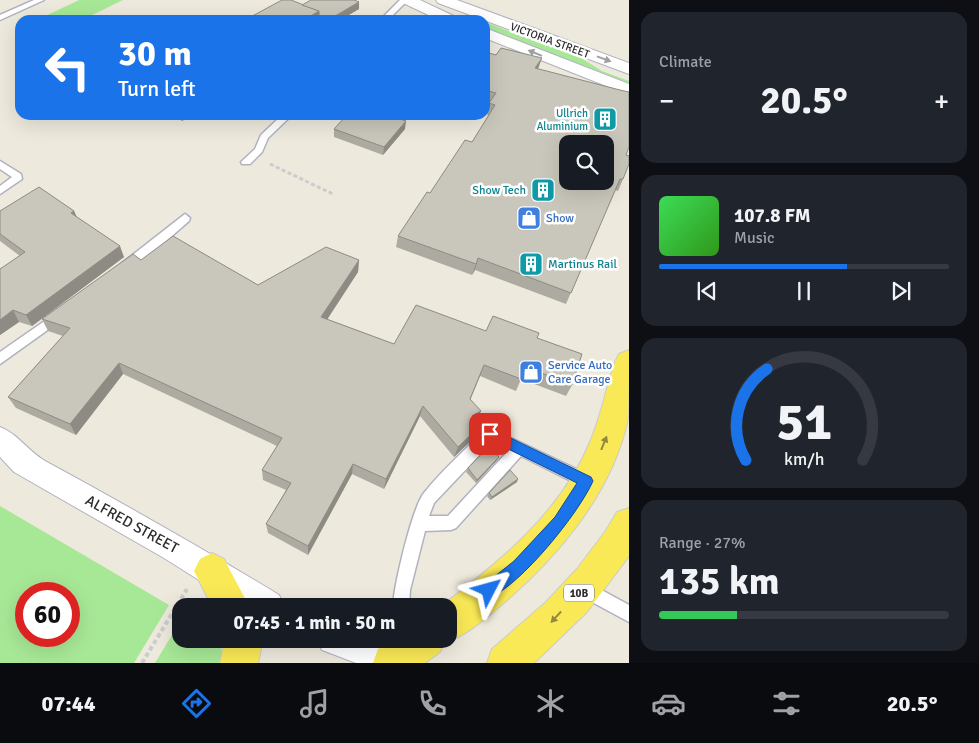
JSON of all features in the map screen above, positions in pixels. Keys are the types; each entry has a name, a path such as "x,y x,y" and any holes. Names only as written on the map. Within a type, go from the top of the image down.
{"main road":[{"path":"457,617 520,566 560,522 586,481 606,442 627,374"},
{"name":"10B","path":"506,663 552,623 583,588 605,562 629,524"},
{"path":"212,571 227,598"},
{"path":"239,663 242,648"},
{"path":"397,656 411,648"}],"street":[{"path":"406,0 440,15"},
{"name":"VICTORIA STREET","path":"443,0 483,15"},
{"name":"VICTORIA STREET","path":"490,17 629,69"},
{"name":"VICTORIA STREET","path":"490,36 629,90"},
{"name":"ALFRED STREET","path":"0,439 12,461 175,548 255,598"},
{"path":"367,648 397,656"}],"lane":[{"path":"0,18 40,0"},
{"path":"390,15 406,0"},
{"path":"250,159 259,150 264,137 282,120"},
{"path":"0,164 17,176 17,179 0,191"},
{"path":"116,273 163,238 185,218"},
{"path":"0,359 70,307"},
{"path":"402,598 419,524 428,498 490,434 586,481"},
{"path":"419,524 451,524 520,448"},
{"path":"583,588 629,614"}],"path":[{"path":"250,159 333,194"},
{"path":"142,663 172,614"}],"green space":[{"path":"79,0 123,0 92,15 48,15"},
{"path":"490,24 581,58 602,71 629,81 629,83 490,30"},
{"path":"0,506 169,605 134,663 0,663"},
{"path":"172,635 172,648 221,648 222,652 220,663 155,663"}],"building":[{"path":"282,0 291,0 319,11 312,15 254,15"},
{"path":"311,0 354,0 359,2 337,15 319,15 319,11 302,5"},
{"path":"501,48 542,58 535,68 629,92 629,147 626,155 629,156 629,164 623,179 620,179 571,293 478,258 476,264 398,236 427,192 430,193 465,140 472,142 486,120 490,120 490,113 495,105 490,102 496,93 490,91 490,53 496,55"},
{"path":"342,120 406,121 384,147 334,129"},
{"path":"39,187 74,211 71,213 120,246 26,315 13,310 0,320 0,269 25,252 0,234 0,211"},
{"path":"173,236 258,285 326,247 359,260 321,317 394,344 416,305 486,331 493,316 539,333 537,338 582,354 572,385 526,367 521,379 484,365 470,399 481,411 472,416 480,426 458,447 423,406 386,479 353,464 308,546 266,524 291,483 262,470 282,438 119,363 70,424 8,397 70,328 42,319 133,254 141,260"},
{"path":"489,446 499,457 477,480 468,468"},
{"path":"510,470 518,479 492,497 489,493"}],"place":[{"name":"Ullrich Aluminium","path":"605,119"},
{"name":"Show Tech","path":"543,190"},
{"name":"Show","path":"529,218"},
{"name":"Martinus Rail","path":"531,264"},
{"name":"Service Auto Care Garage","path":"531,372"}],"route":[{"path":"489,590 520,566 560,522 586,481 490,434"}]}
